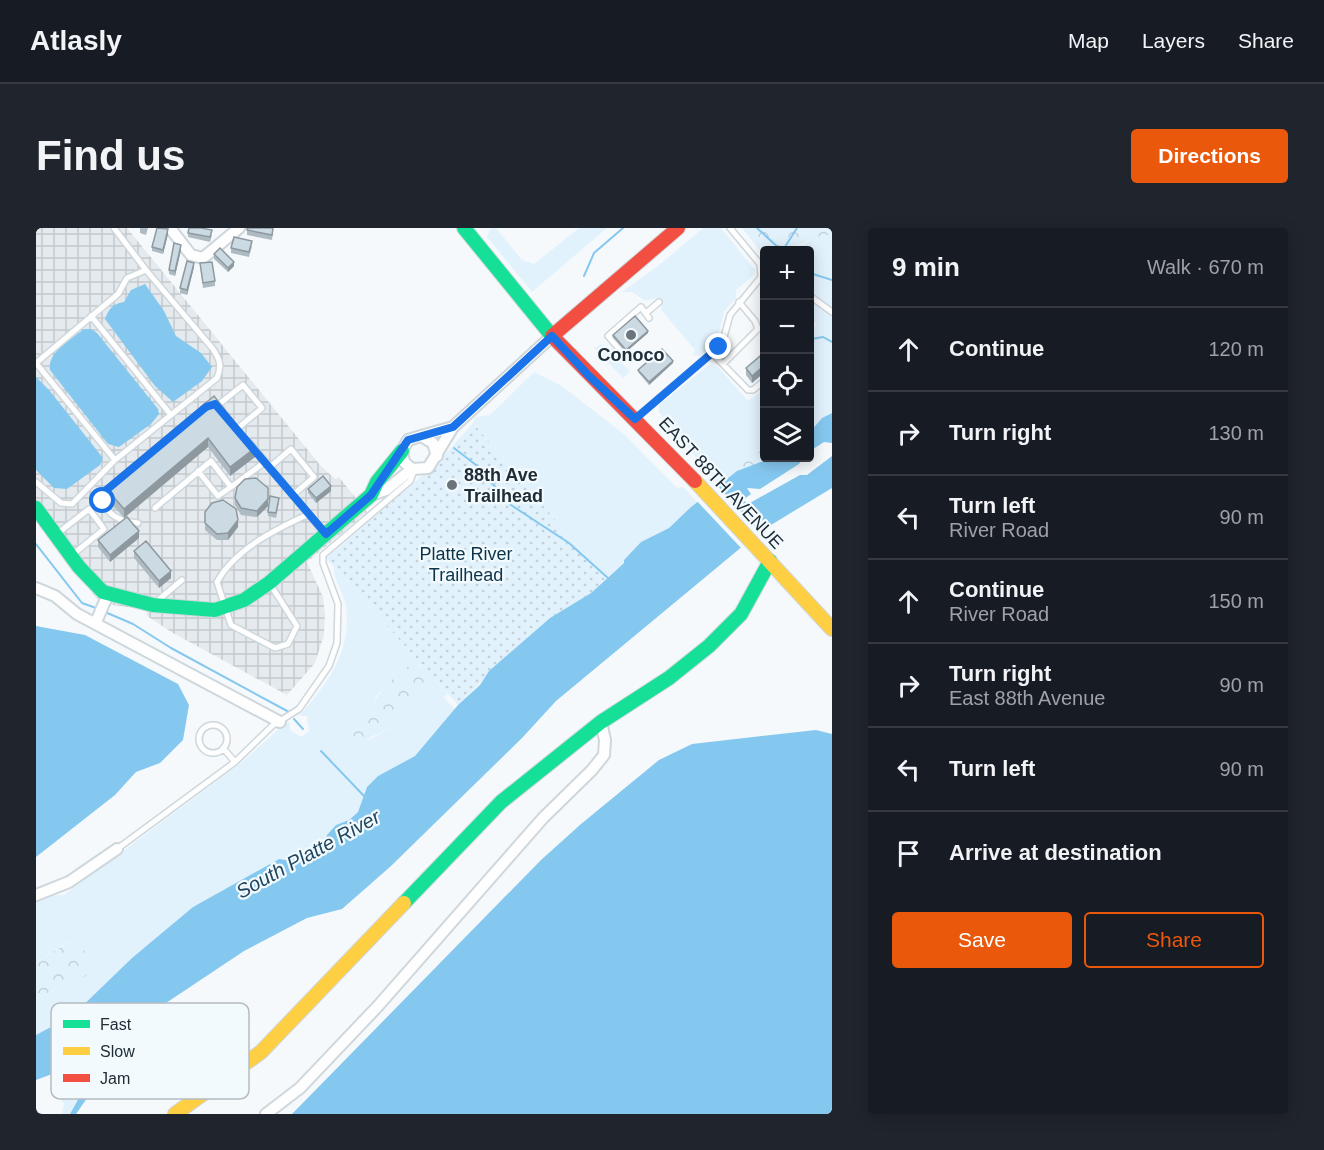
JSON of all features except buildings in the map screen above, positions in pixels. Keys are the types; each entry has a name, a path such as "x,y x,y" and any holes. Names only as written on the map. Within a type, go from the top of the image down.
{"street":[{"path":"170,228 191,255 203,258 240,228"},
{"name":"EAST 88TH AVENUE","path":"464,228 552,336 696,482 832,629"},
{"path":"36,508 71,556 106,598 196,610 224,608 244,600 268,583 371,495 386,490 413,470 428,468 453,427 552,336 678,228"},
{"path":"371,495 377,482 408,440 453,427"},
{"path":"421,436 433,442 437,456"},
{"path":"402,451 404,462 413,470"},
{"path":"249,1061 261,1052 501,802 601,722 669,678 709,646 741,614 770,561"},
{"path":"36,588 55,596 77,614 97,619 284,720"},
{"path":"97,619 106,598"},
{"path":"266,1114 300,1088 378,1006 543,819 592,770 604,755 605,740 601,722"},
{"path":"36,895 69,882 117,849"},
{"path":"175,1114 196,1099"}],"lane":[{"path":"36,482 49,495 67,505 115,460 217,378 220,369 219,359 114,228"},
{"path":"635,419 725,340 728,319 739,302 761,277 762,268 730,228"},
{"path":"115,460 36,363 118,294 127,278 146,270"},
{"path":"814,299 832,312"},
{"path":"625,356 608,336 641,307 648,315 659,302"},
{"path":"739,302 760,328"},
{"path":"91,316 171,415"},
{"path":"723,364 760,331"},
{"path":"712,352 748,390 753,390 760,385"},
{"path":"218,405 243,385 262,408 238,428"},
{"path":"211,404 218,405 225,413"},
{"path":"231,420 326,534"},
{"path":"270,467 291,449 314,477 293,495"},
{"path":"155,508 211,461 231,487"},
{"path":"198,471 219,496 265,462"},
{"path":"117,849 235,762 272,726 296,711 329,666 337,644 338,604 323,563 323,555 410,481 413,470"},
{"path":"113,485 102,495 106,507 117,520 138,523"},
{"path":"56,534 89,509 104,529 71,556"},
{"path":"268,583 297,626 288,644 275,648 231,625 217,582 225,567 277,529 309,514"},
{"path":"153,605 182,580"},
{"path":"211,725 220,727 226,739 223,748 213,753 205,750 199,743 202,730 211,725"},
{"path":"223,748 235,762"}],"shaded area":[{"path":"36,228 127,228 320,465 335,479 339,477 367,512 307,562 323,597 324,635 315,663 287,695 173,633 147,616 147,610 100,603 36,519"}],"green space":[{"path":"496,228 522,260 534,264 579,228 607,228 532,292 487,237 490,229"},
{"path":"703,228 721,228 755,270 753,276 736,290 736,298 724,312 717,341 700,356 693,355 695,350 661,310 662,300 657,298 645,301 632,292 622,292 663,262"},
{"path":"742,228 832,228 832,235 817,237 793,246 760,246 760,251"},
{"path":"817,235 832,235 832,398 814,408 814,330 817,323 814,322 814,246 793,246 803,245"},
{"path":"602,344 630,371 623,378 594,348"},
{"path":"710,364 718,367 748,401 760,393 760,451 733,467 733,474 718,485 659,412 659,405"},
{"path":"534,372 562,386 625,435 677,488 683,487 697,502 669,528 641,542 624,563 605,579 473,423 475,417 490,415"},
{"path":"832,398 832,413 822,418 814,427 814,408"},
{"name":"Platte River Trailhead","path":"473,423 605,579 591,593 550,618 513,650 458,705 326,558 439,461"},
{"path":"760,451 762,462 733,474 733,467 738,461"},
{"path":"334,567 422,665 415,664 377,695 367,713 359,719 369,740 390,728 436,681 447,693 444,698 455,709 415,756 378,776 367,787 358,812 349,820 336,825 326,842 285,860 279,859 193,907 132,958 85,1003 51,1003 51,1027 36,1035 36,999 57,988 72,985 78,940 66,943 36,963 36,901 42,896 64,895 241,763 283,725 290,722 290,730 301,737 309,731 307,716 299,716 328,679 345,639 346,607"},
{"path":"415,664 446,672 390,728 361,742 352,734 354,722 398,674"},
{"path":"78,940 93,966 86,976 72,985 57,988 36,999 36,963 67,943"},
{"path":"61,1099 78,1099 70,1114 62,1114 64,1104"}],"water":[{"path":"145,284 164,311 176,336 201,353 212,367 202,381 173,402 155,386 105,319 110,309 124,302 131,290"},
{"path":"84,329 91,329 97,333 158,409 159,414 151,424 119,447 108,444 50,370 52,357 56,352"},
{"path":"36,377 103,458 100,465 67,489 54,488 36,470"},
{"path":"832,413 832,443 824,442 814,448 814,427 822,418"},
{"name":"South Platte River","path":"832,456 832,488 761,531 556,701 522,738 391,866 342,909 307,918 244,951 166,1003 85,1003 132,958 193,907 279,859 285,860 326,842 327,835 336,825 349,820 358,812 367,787 378,776 415,756 458,705 480,685 489,671 550,618 591,593 624,563 624,560 641,542 669,528 691,507 737,471 761,462 800,462 760,489 747,488 751,494 743,500 748,504 800,475 807,475"},
{"path":"36,626 85,635 178,684 189,705 183,740 160,763 136,772 115,795 36,857"},
{"path":"816,730 832,734 832,1114 292,1114 541,860 659,760 692,744"},
{"path":"51,1027 51,1074 36,1080 36,1035"},
{"path":"78,1099 86,1099 76,1114 70,1114"}],"pier":[{"path":"715,483 762,534 742,549 695,499"}],"waterway":[{"path":"584,276 594,253 623,228"},
{"path":"757,228 777,246"},
{"path":"786,246 797,228"},
{"path":"814,274 832,280"},
{"path":"814,339 823,337 832,342"},
{"path":"454,448 476,465 511,505 569,543 609,579"},
{"path":"36,544 82,603 96,608"},
{"path":"105,612 133,624 171,648 289,712"},
{"path":"294,719 303,729"},
{"path":"321,751 364,796"}],"traffic: fast":[{"path":"464,228 552,336"},
{"path":"36,508 79,567 103,592 153,605 215,610 244,600 269,583 371,495 377,482 402,451"},
{"path":"404,903 501,802 601,722 669,678 709,646 741,614 770,561"}],"traffic: slow":[{"path":"695,481 832,629"},
{"path":"249,1061 261,1052 404,903"},
{"path":"175,1114 196,1099"}],"traffic: jam":[{"path":"678,228 552,336 695,481"}],"place":[{"name":"Conoco","path":"631,335"},
{"name":"88th Ave Trailhead","path":"452,485"}],"route":[{"path":"103,501 104,492 206,407 215,404 238,428 326,534 371,495 377,482 390,469 408,440 414,436 453,427 552,336 575,362 635,419 719,347"}]}
